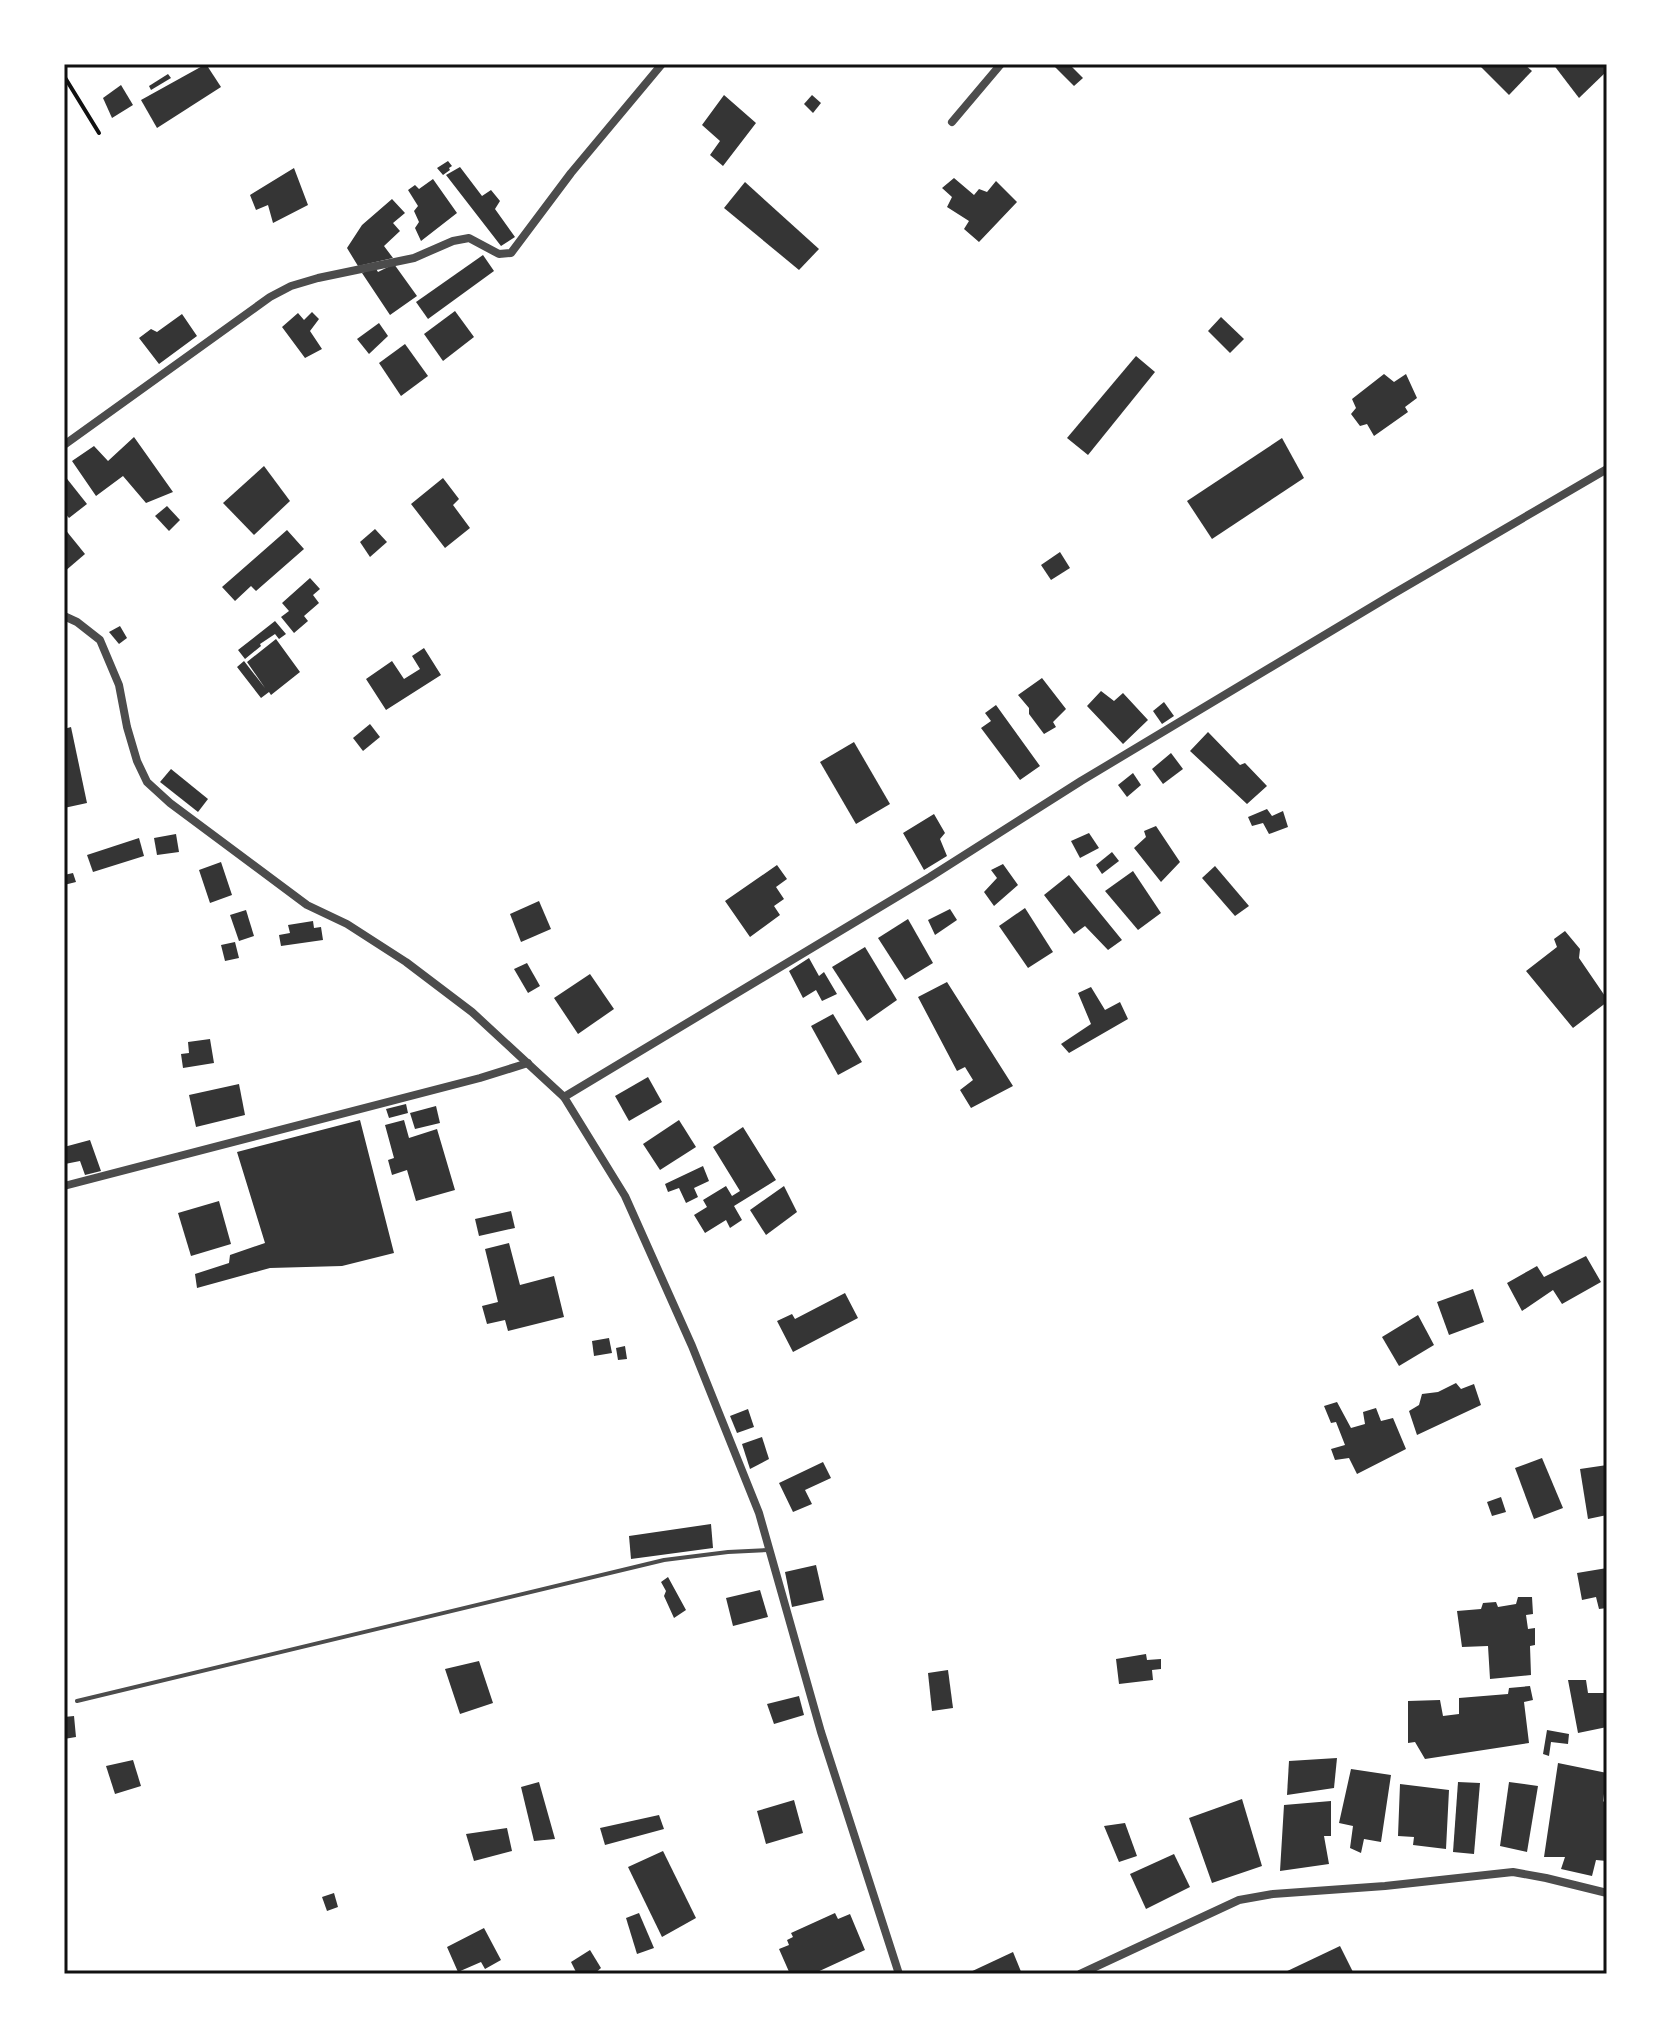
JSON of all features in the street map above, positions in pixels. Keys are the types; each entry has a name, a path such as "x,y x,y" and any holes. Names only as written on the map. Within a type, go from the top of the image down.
{"street":[{"path":"64,445 270,297 291,286 414,258 453,241 469,238 499,254 511,253 571,173 662,64"},
{"path":"952,122 1001,64"},
{"path":"564,1097 930,877 1109,764 1607,469"},
{"path":"64,616 100,640 119,685 127,727 147,782 170,803 307,905 347,924 406,962 472,1012 564,1097 625,1196 692,1346 759,1513 821,1732 899,1974"},
{"path":"64,1186 528,1063"},
{"path":"1080,1974 1239,1900 1273,1894 1513,1872 1607,1893"}],"lane":[{"path":"77,1701 664,1560 769,1550"}],"path":[{"path":"64,76 99,133"}],"building":[{"path":"206,64 221,87 157,128 141,100"},
{"path":"1052,64 1069,64 1083,78 1074,86"},
{"path":"1484,64 1524,64 1532,71 1509,95 1481,67"},
{"path":"1553,64 1607,64 1607,71 1579,98"},
{"path":"168,74 171,78 151,90 149,86"},
{"path":"121,85 133,105 112,118 103,98"},
{"path":"724,95 756,123 723,166 710,155 720,141 702,125"},
{"path":"812,95 821,103 813,113 804,104"},
{"path":"448,161 452,166 443,175 437,168"},
{"path":"460,167 482,196 491,190 500,201 495,209 515,237 501,246 446,175"},
{"path":"294,168 308,205 273,223 268,205 256,210 250,195"},
{"path":"954,178 974,195 979,189 987,192 996,181 1017,202 979,242 964,229 969,221 947,207 952,197 942,188"},
{"path":"433,179 457,213 421,241 415,228 419,222 414,211 418,206 408,190 415,185 419,189"},
{"path":"745,182 819,249 799,270 724,208"},
{"path":"392,199 405,213 393,223 400,231 384,246 393,258 358,266 347,248 362,225"},
{"path":"483,255 494,271 428,319 416,302"},
{"path":"394,264 417,296 390,315 362,273 375,267 378,272"},
{"path":"455,311 474,337 443,361 424,334"},
{"path":"312,312 319,319 310,331 322,349 305,358 282,327 298,313 304,320"},
{"path":"182,314 197,336 159,364 139,338 151,329 157,332"},
{"path":"1221,317 1244,339 1230,353 1208,331"},
{"path":"379,323 388,336 369,354 357,339"},
{"path":"405,344 428,376 401,396 379,363"},
{"path":"1136,356 1155,372 1088,455 1067,438"},
{"path":"1384,374 1394,382 1406,374 1417,398 1405,407 1408,412 1374,436 1367,424 1360,426 1351,414 1356,408 1352,399"},
{"path":"134,437 173,492 146,503 123,476 96,496 72,461 94,446 108,461"},
{"path":"1282,438 1304,478 1212,539 1187,501"},
{"path":"264,466 290,501 254,535 223,503"},
{"path":"64,475 87,504 69,518 64,512"},
{"path":"443,478 459,499 453,505 470,528 445,548 411,504"},
{"path":"167,506 180,520 169,531 155,516"},
{"path":"64,528 85,554 64,572"},
{"path":"375,529 387,542 370,557 360,542"},
{"path":"287,530 304,549 256,591 251,586 235,601 222,587"},
{"path":"1060,552 1070,568 1051,580 1041,565"},
{"path":"310,578 320,589 313,595 319,603 304,616 308,621 294,633 281,617 289,611 282,603"},
{"path":"275,621 286,634 279,639 275,634 245,659 238,650"},
{"path":"120,626 127,638 119,644 109,632"},
{"path":"276,639 300,672 271,695 269,692 261,698 237,667 244,661 265,688 247,662"},
{"path":"424,648 441,675 386,710 366,679 392,661 404,679 420,669 412,656"},
{"path":"1042,678 1066,709 1053,722 1056,727 1044,734 1018,695"},
{"path":"1101,691 1114,701 1123,693 1148,720 1123,744 1087,706"},
{"path":"1164,702 1174,716 1162,724 1153,711"},
{"path":"996,705 1040,766 1020,780 981,728 991,721 985,713"},
{"path":"370,724 380,737 363,751 353,738"},
{"path":"71,727 87,803 64,808 64,729"},
{"path":"1208,732 1240,765 1245,763 1267,786 1247,804 1190,751"},
{"path":"854,742 890,804 856,824 820,762"},
{"path":"1171,753 1183,769 1163,784 1152,769"},
{"path":"171,769 208,799 198,812 160,782"},
{"path":"1133,773 1141,785 1127,797 1118,785"},
{"path":"1267,809 1272,816 1283,811 1288,827 1269,834 1263,823 1252,826 1248,817"},
{"path":"934,814 945,833 940,839 947,856 924,870 903,833"},
{"path":"1156,826 1180,862 1161,882 1134,848 1146,837 1144,831"},
{"path":"1089,833 1099,848 1080,858 1071,841"},
{"path":"176,834 179,852 157,855 154,838"},
{"path":"139,838 144,856 93,872 87,855"},
{"path":"1112,852 1119,861 1102,874 1096,865"},
{"path":"221,862 232,895 210,903 199,870"},
{"path":"1003,864 1018,885 994,906 984,892 997,878 991,870"},
{"path":"777,865 787,879 776,887 784,899 774,906 780,915 750,937 725,901"},
{"path":"1215,866 1249,906 1235,916 1202,878"},
{"path":"1133,871 1161,913 1138,930 1105,891"},
{"path":"73,873 76,882 64,885 64,875"},
{"path":"1069,875 1122,940 1108,950 1085,926 1074,934 1044,895"},
{"path":"539,901 551,929 521,942 510,914"},
{"path":"1025,908 1053,952 1028,968 999,926"},
{"path":"950,909 957,920 935,935 928,920"},
{"path":"246,910 254,936 239,941 230,915"},
{"path":"908,919 933,963 905,980 878,938"},
{"path":"313,921 314,928 321,927 323,940 281,946 279,935 290,933 288,925"},
{"path":"1565,931 1580,949 1579,958 1607,999 1573,1028 1526,971 1557,947 1554,939"},
{"path":"235,942 239,958 225,961 221,945"},
{"path":"865,947 897,1000 867,1021 832,967"},
{"path":"809,958 819,976 824,972 837,994 822,1001 816,990 803,998 789,971"},
{"path":"527,963 540,986 528,993 514,969"},
{"path":"590,974 614,1009 578,1034 554,998"},
{"path":"947,982 1013,1086 971,1108 960,1090 973,1080 965,1067 957,1071 918,997"},
{"path":"1091,987 1105,1010 1120,1002 1128,1019 1069,1053 1061,1044 1091,1024 1078,993"},
{"path":"833,1014 862,1062 838,1075 811,1026"},
{"path":"210,1039 214,1063 183,1068 181,1054 189,1053 188,1042"},
{"path":"648,1077 662,1102 629,1121 615,1096"},
{"path":"239,1084 245,1115 196,1127 189,1095"},
{"path":"406,1104 408,1113 389,1118 386,1109"},
{"path":"436,1106 440,1123 415,1129 410,1113"},
{"path":"360,1120 394,1253 342,1266 270,1268 197,1288 195,1274 229,1263 230,1255 265,1243 237,1152"},
{"path":"404,1120 409,1138 437,1129 455,1190 416,1201 407,1170 392,1175 388,1160 394,1158 385,1125"},
{"path":"679,1120 696,1147 660,1170 643,1144"},
{"path":"743,1127 776,1180 734,1206 742,1220 730,1228 726,1220 705,1233 694,1215 707,1207 703,1200 726,1186 732,1196 740,1191 713,1147"},
{"path":"90,1140 101,1171 85,1175 80,1161 65,1164 64,1147"},
{"path":"703,1166 709,1181 694,1188 698,1197 686,1203 679,1188 668,1192 665,1184"},
{"path":"784,1186 797,1212 766,1235 750,1210"},
{"path":"219,1201 231,1244 191,1256 178,1213"},
{"path":"511,1211 515,1228 479,1236 475,1219"},
{"path":"509,1243 520,1285 554,1276 564,1317 508,1331 505,1320 487,1324 482,1306 498,1302 485,1249"},
{"path":"1586,1256 1601,1282 1562,1304 1553,1290 1522,1311 1507,1283 1537,1266 1544,1277"},
{"path":"1473,1289 1484,1322 1449,1335 1437,1302"},
{"path":"845,1293 858,1318 793,1352 777,1321 792,1314 795,1319"},
{"path":"1418,1315 1434,1345 1399,1366 1382,1337"},
{"path":"609,1338 612,1353 594,1356 592,1341"},
{"path":"625,1346 627,1359 618,1360 616,1348"},
{"path":"1456,1383 1461,1389 1474,1384 1481,1405 1417,1435 1409,1411 1419,1405 1422,1394 1438,1392"},
{"path":"1337,1402 1351,1428 1365,1424 1363,1412 1376,1408 1381,1421 1393,1418 1406,1449 1357,1474 1349,1458 1335,1460 1331,1449 1345,1445 1336,1422 1331,1423 1324,1406"},
{"path":"748,1409 754,1427 737,1433 730,1416"},
{"path":"762,1437 769,1459 750,1469 742,1444"},
{"path":"1542,1458 1563,1508 1534,1519 1515,1468"},
{"path":"823,1462 831,1478 805,1490 812,1504 793,1512 779,1483"},
{"path":"1607,1465 1607,1515 1588,1519 1580,1469"},
{"path":"1501,1497 1506,1512 1492,1516 1487,1502"},
{"path":"711,1524 713,1548 631,1559 629,1536"},
{"path":"816,1565 824,1600 792,1607 785,1572"},
{"path":"1607,1568 1607,1608 1599,1609 1596,1597 1582,1600 1577,1573"},
{"path":"668,1577 686,1610 674,1618 661,1582"},
{"path":"760,1590 768,1617 733,1626 726,1598"},
{"path":"1518,1597 1532,1597 1533,1614 1526,1615 1528,1629 1535,1628 1535,1645 1530,1646 1531,1675 1490,1679 1488,1646 1462,1647 1457,1611 1481,1609 1483,1603 1496,1602 1498,1607 1516,1604"},
{"path":"1146,1654 1147,1660 1161,1659 1161,1669 1152,1670 1153,1680 1119,1684 1116,1659"},
{"path":"479,1661 493,1703 460,1714 445,1669"},
{"path":"948,1670 953,1708 932,1711 928,1673"},
{"path":"1568,1680 1586,1680 1588,1693 1606,1693 1607,1727 1578,1733"},
{"path":"1530,1686 1533,1700 1524,1702 1529,1743 1425,1759 1415,1742 1408,1743 1408,1701 1440,1700 1443,1716 1459,1714 1459,1698 1508,1694 1509,1688"},
{"path":"799,1696 804,1715 774,1724 767,1704"},
{"path":"74,1716 76,1737 64,1739 64,1717"},
{"path":"1547,1730 1569,1734 1568,1744 1551,1742 1549,1756 1543,1754"},
{"path":"1337,1758 1334,1788 1287,1795 1289,1761"},
{"path":"133,1760 141,1786 115,1794 106,1766"},
{"path":"1558,1763 1607,1773 1603,1801 1607,1805 1607,1861 1596,1860 1592,1876 1561,1869 1565,1857 1544,1857"},
{"path":"1351,1769 1391,1775 1381,1842 1364,1839 1361,1853 1350,1848 1353,1826 1339,1823"},
{"path":"539,1782 555,1839 534,1841 521,1787"},
{"path":"1458,1782 1480,1783 1474,1854 1453,1852"},
{"path":"1509,1782 1538,1786 1527,1852 1500,1846"},
{"path":"1400,1784 1449,1790 1446,1849 1413,1845 1414,1837 1398,1836"},
{"path":"1242,1799 1262,1866 1212,1883 1189,1818"},
{"path":"794,1800 803,1833 766,1844 757,1811"},
{"path":"1331,1801 1331,1836 1324,1836 1329,1864 1280,1871 1284,1805"},
{"path":"659,1815 664,1829 605,1845 600,1828"},
{"path":"1125,1823 1137,1856 1119,1862 1104,1826"},
{"path":"507,1828 512,1851 474,1861 466,1834"},
{"path":"663,1851 696,1918 662,1937 628,1867"},
{"path":"1174,1854 1190,1887 1146,1909 1130,1874"},
{"path":"334,1893 338,1907 327,1911 322,1897"},
{"path":"639,1913 654,1948 637,1954 626,1918"},
{"path":"835,1913 838,1919 850,1914 865,1950 813,1974 790,1974 779,1949 789,1945 787,1940 793,1937 791,1933"},
{"path":"484,1928 501,1960 485,1969 481,1962 458,1972 447,1947"},
{"path":"1340,1946 1354,1974 1281,1974"},
{"path":"590,1950 601,1968 594,1974 577,1974 571,1962"},
{"path":"1013,1952 1022,1974 966,1974"}]}
